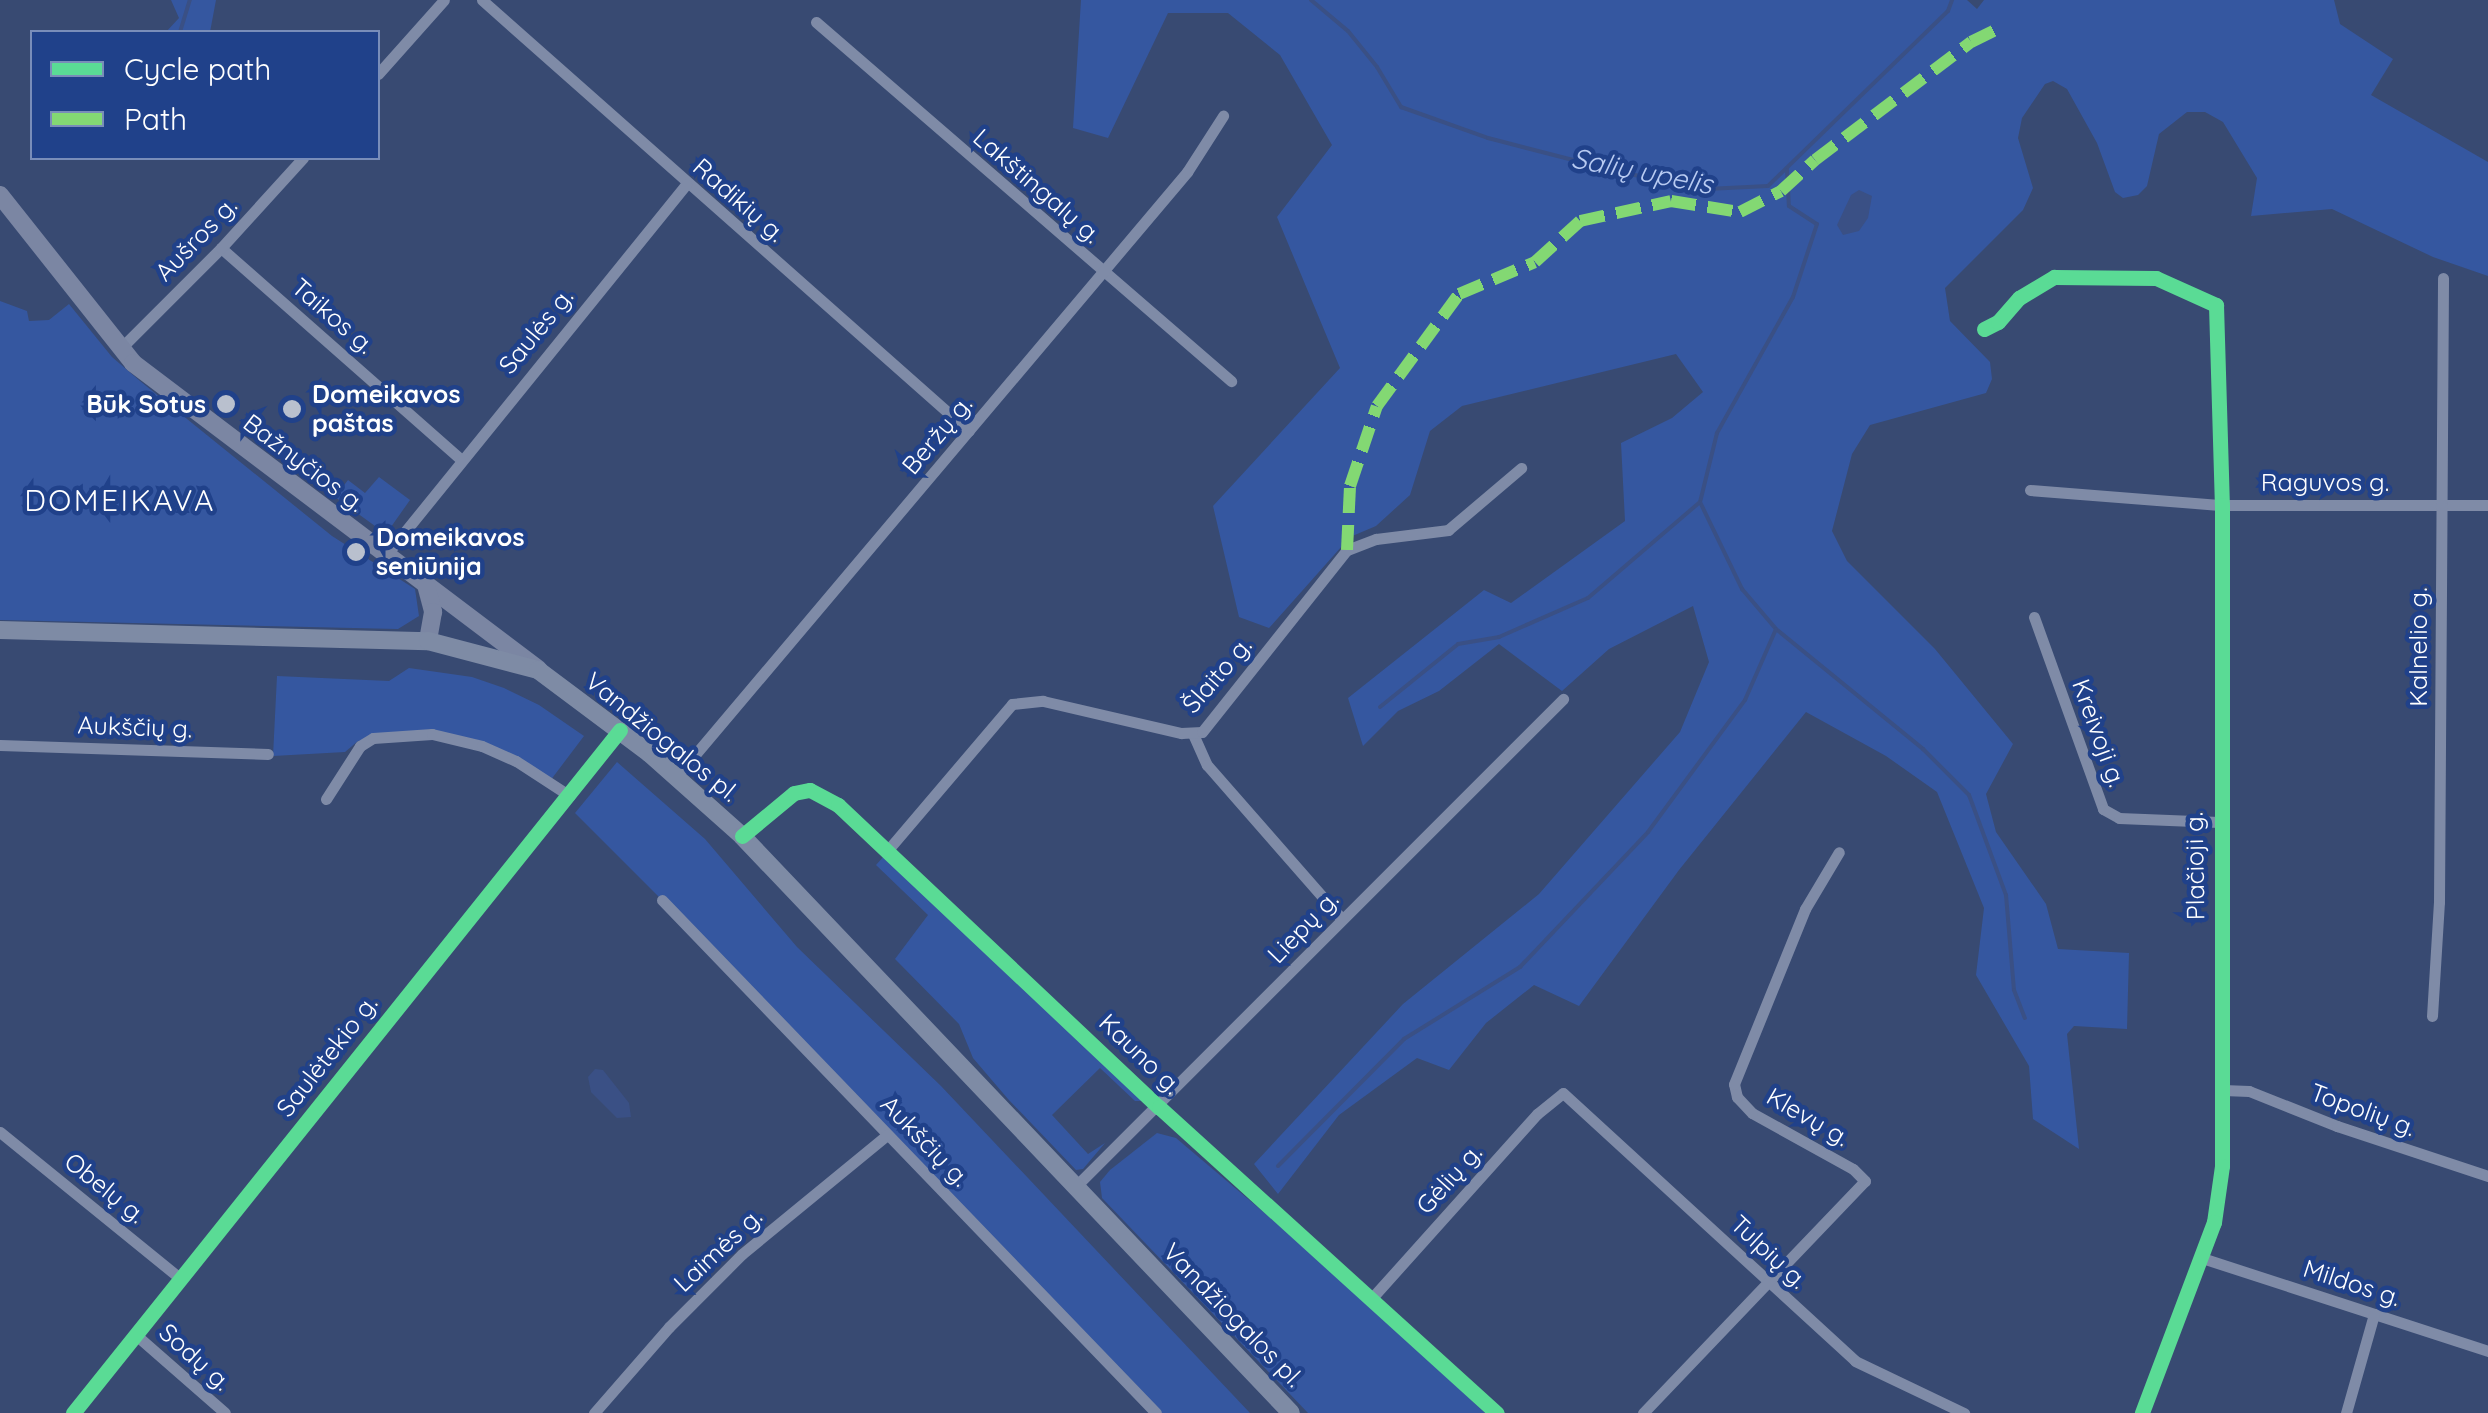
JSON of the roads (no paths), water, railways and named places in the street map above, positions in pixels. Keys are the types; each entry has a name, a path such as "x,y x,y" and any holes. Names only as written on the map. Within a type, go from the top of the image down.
{"main road":[{"name":"Bažnyčios g.","path":"0,195 120,349 538,670"},
{"path":"426,585 432,612 428,641"},
{"name":"Vandžiogalos pl.","path":"0,630 428,641 538,670 677,776 742,836 1291,1413"}],"street":[{"path":"380,72 444,0"},
{"name":"Radikių g.","path":"482,0 969,431"},
{"name":"Lakštingalų g.","path":"816,22 1103,274 1232,381"},
{"name":"Beržų g.","path":"677,776 1103,274 1187,172 1223,116"},
{"name":"Aušros g.","path":"120,349 221,248 300,160"},
{"name":"Saulės g.","path":"386,555 686,184"},
{"name":"Taikos g.","path":"221,248 460,459"},
{"name":"Plačioji g.","path":"1984,329 2054,276 2156,278 2216,305 2222,505 2220,1188 2202,1258 2142,1413"},
{"name":"Kalnelio g.","path":"2432,1016 2439,902 2443,278"},
{"name":"Šlaito g.","path":"887,851 1004,710 1018,701 1043,701 1193,734 1219,716 1347,550 1376,539 1448,530 1521,468"},
{"name":"Raguvos g.","path":"2030,490 2222,505 2488,505"},
{"name":"Kreivoji g.","path":"2034,617 2104,808 2119,818 2219,822"},
{"name":"Liepų g.","path":"1076,1186 1563,699"},
{"name":"Saulėtekio g.","path":"73,1413 620,730"},
{"path":"326,799 360,746 373,738 432,734 482,746 570,796"},
{"path":"1193,734 1207,765 1342,918"},
{"name":"Aukščių g.","path":"0,746 268,754"},
{"name":"Kauno g.","path":"742,836 784,798 810,790 838,804 1158,1107 1496,1413"},
{"name":"Klevų g.","path":"1643,1413 1865,1181 1852,1169 1752,1113 1736,1096 1734,1084 1735,1071 1805,909 1839,852"},
{"name":"Aukščių g.","path":"662,900 1156,1413"},
{"name":"Topolių g.","path":"2222,1090 2248,1091 2337,1126 2488,1176"},
{"name":"Tulpių g.","path":"1563,1093 1855,1361 1964,1413"},
{"name":"Gėlių g.","path":"1371,1298 1537,1114 1563,1093"},
{"name":"Obelų g.","path":"0,1132 181,1280"},
{"name":"Laimės g.","path":"594,1413 669,1327 742,1254 887,1135"},
{"name":"Mildos g.","path":"2202,1258 2488,1351"},
{"path":"2346,1413 2374,1314"},
{"name":"Sodų g.","path":"136,1335 225,1413"}],"waterway":[{"path":"181,30 190,0"},
{"name":"Salių upelis","path":"1311,0 1348,31 1377,67 1401,107 1488,138 1619,172 1707,189 1768,186 1948,11 1952,0"},
{"path":"1787,170 1789,206 1817,224 1793,297 1717,433 1700,502 1742,589 1776,629 1923,749 1969,795 2006,895 2014,990 2025,1018"},
{"path":"1380,707 1458,644 1499,637 1588,598 1699,503"},
{"path":"1278,1166 1404,1039 1520,967 1648,832 1745,700 1776,629"}],"place":[{"name":"Būk Sotus","path":"226,404"},
{"name":"Domeikavos paštas","path":"292,409"},
{"name":"Domeikavos seniūnija","path":"356,552"}],"district":[{"name":"DOMEIKAVA","path":"120,500"}]}
